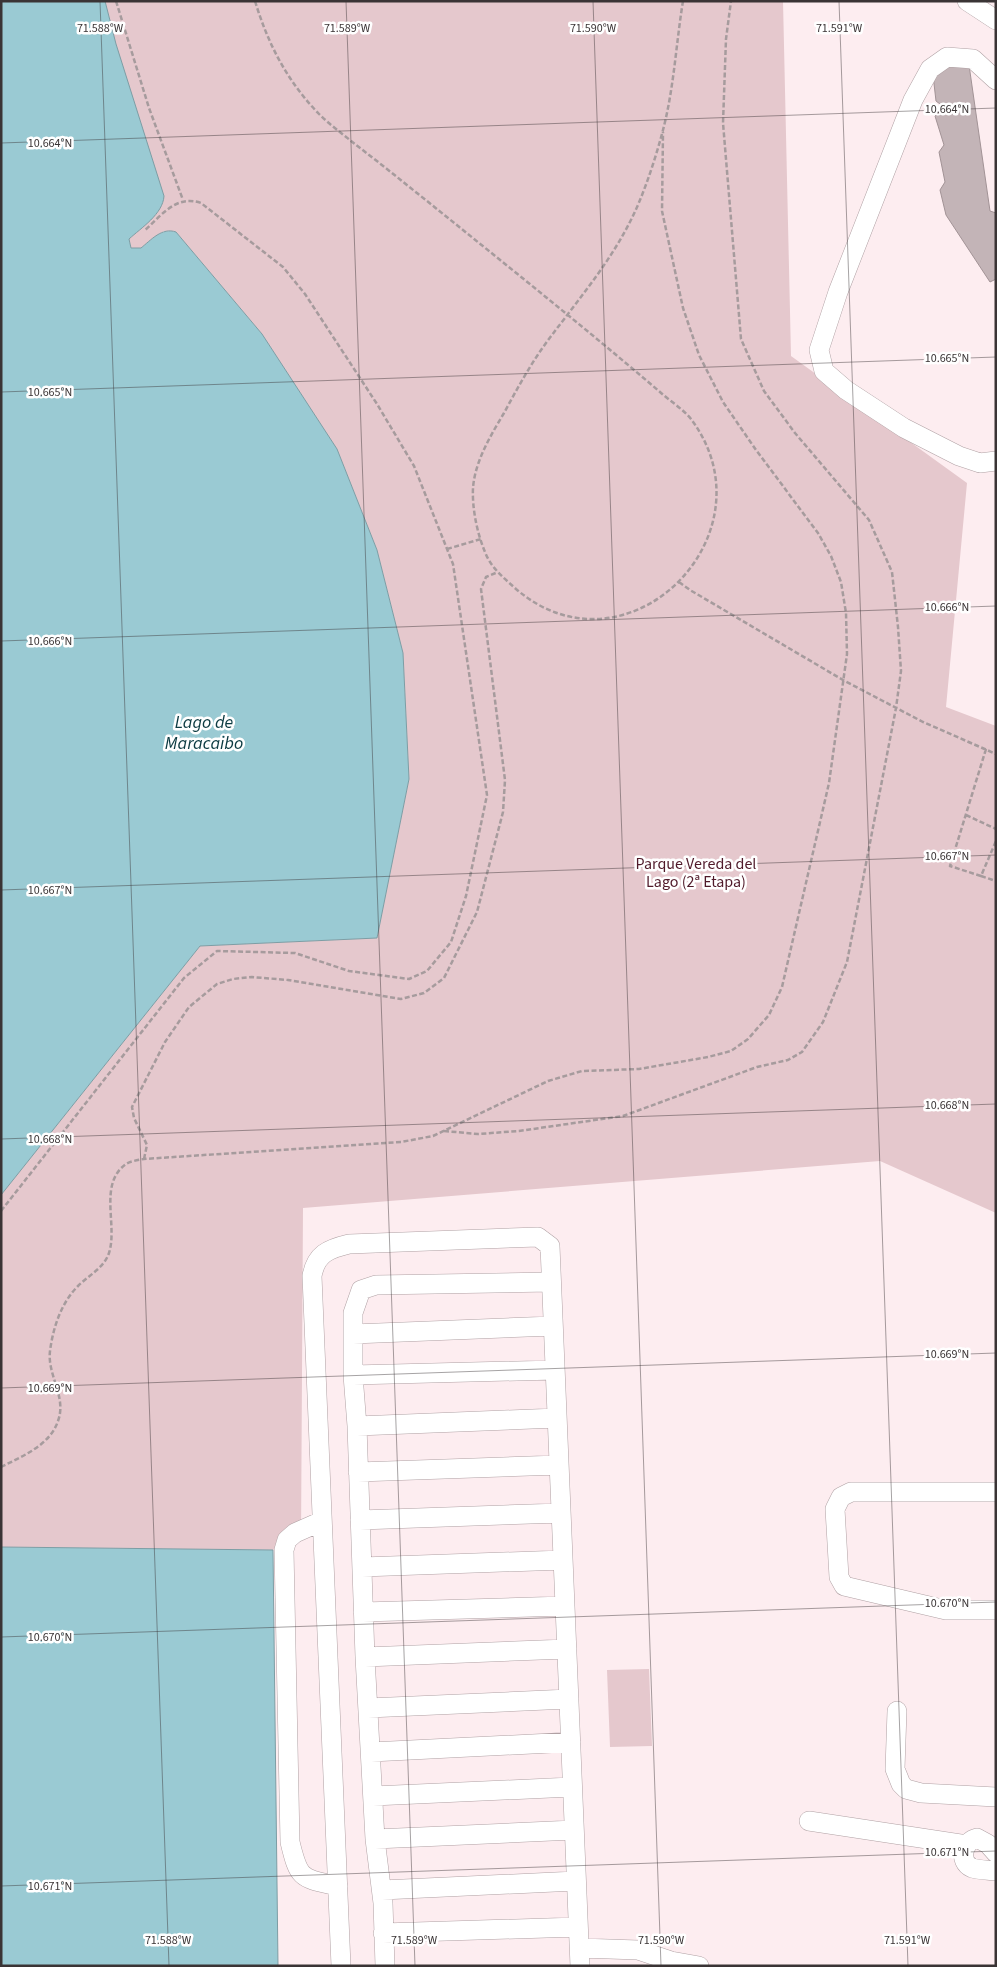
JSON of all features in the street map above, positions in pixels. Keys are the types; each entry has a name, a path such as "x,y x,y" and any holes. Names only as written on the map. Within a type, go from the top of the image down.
{"street":[{"path":"967,1 996,20"},
{"path":"996,80 972,59 947,58 930,68 913,100 838,292 819,350 824,371 846,390 904,428 959,456 980,463 996,461"},
{"path":"341,1966 312,1276 314,1264 331,1248 348,1244 538,1237 550,1246 580,1957 638,1950 673,1964 699,1966"},
{"path":"385,1966 382,1890 376,1839 365,1657 357,1426 353,1375 353,1313 361,1290 376,1285 551,1282"},
{"path":"353,1334 553,1326"},
{"path":"353,1375 555,1370"},
{"path":"357,1426 557,1418"},
{"path":"358,1472 559,1465"},
{"path":"996,1492 851,1492 842,1497 835,1509 839,1576 844,1586 946,1610 996,1610"},
{"path":"360,1520 561,1513"},
{"path":"322,1521 287,1540 284,1550 290,1842 296,1867 308,1880 338,1886"},
{"path":"362,1567 563,1560"},
{"path":"363,1612 565,1606"},
{"path":"365,1657 567,1649"},
{"path":"368,1708 569,1698"},
{"path":"898,1712 895,1769 901,1784 906,1789 921,1793 996,1797"},
{"path":"371,1752 571,1742"},
{"path":"374,1796 572,1787"},
{"path":"809,1821 967,1844"},
{"path":"376,1839 574,1830"},
{"path":"996,1852 988,1844 977,1838 972,1839 967,1844 964,1852 966,1864 972,1868 996,1871"},
{"path":"382,1890 576,1881"},
{"path":"383,1933 578,1927"}],"path":[{"path":"116,1 149,108 183,200"},
{"path":"255,1 264,30 275,55 293,83 320,115 567,316 690,417 708,450 717,484 714,522 698,560 679,582 650,605 616,617 573,618 530,600 498,572 486,554 481,539 477,525 473,488 478,464 495,427 524,377 567,316 599,274 618,243 639,202 663,132 672,85 683,1"},
{"path":"444,1130 478,1134 519,1131 623,1116 757,1067 788,1060 802,1052 823,1022 847,962 896,708 900,671 898,627 892,572 869,520 795,433 764,391 741,339 724,123 726,39 731,1"},
{"path":"1,1467 30,1453 51,1435 59,1420 61,1403 50,1368 50,1352 54,1331 63,1306 78,1286 95,1273 108,1255 112,1237 111,1188 115,1175 127,1163 144,1159 401,1142 433,1136 548,1081 582,1071 639,1069 708,1057 731,1050 748,1039 769,1015 782,987 829,783 847,654 846,613 840,582 831,556 818,533 723,402 699,355 683,308 662,211 663,132"},
{"path":"1,1211 184,978 217,951 295,954 349,971 408,979 427,971 451,942 466,896 487,795 453,564 414,466 377,404 304,294 283,267 201,203 183,200 169,208 144,231"},
{"path":"447,549 481,539"},
{"path":"144,1159 147,1145 134,1118 132,1107 165,1042 189,1007 217,984 233,978 252,977 288,980 401,999 424,993 444,978 477,912 503,812 505,780 481,589 486,577 498,572"},
{"path":"679,582 844,680 923,722 996,754"},
{"path":"986,749 950,866 996,881"},
{"path":"966,815 996,829"},
{"path":"981,876 996,841"}],"green space":[{"name":"Parque Vereda del Lago (2ª Etapa)","path":"105,1 783,1 791,356 967,483 946,707 996,726 996,1213 880,1161 303,1208 301,1541 273,1550 1,1547 1,1195 200,946 377,938 409,779 403,653 377,550 337,449 262,334 176,232 164,231 141,248 131,248 129,239 158,212"},
{"path":"649,1669 652,1746 610,1747 607,1670"}],"water":[{"name":"Lago de Maracaibo","path":"1,1 105,1 116,44 164,196 163,203 156,215 129,239 131,248 141,248 153,238 166,231 176,232 262,334 337,449 377,550 403,653 409,779 377,938 200,946 1,1195"},
{"path":"1,1547 273,1550 278,1966 1,1966"}],"building":[{"path":"950,64 969,65 990,211 996,213 996,279 990,282 946,215 940,190 945,182 939,152 944,145 935,116 944,107 936,101 933,75"}]}
